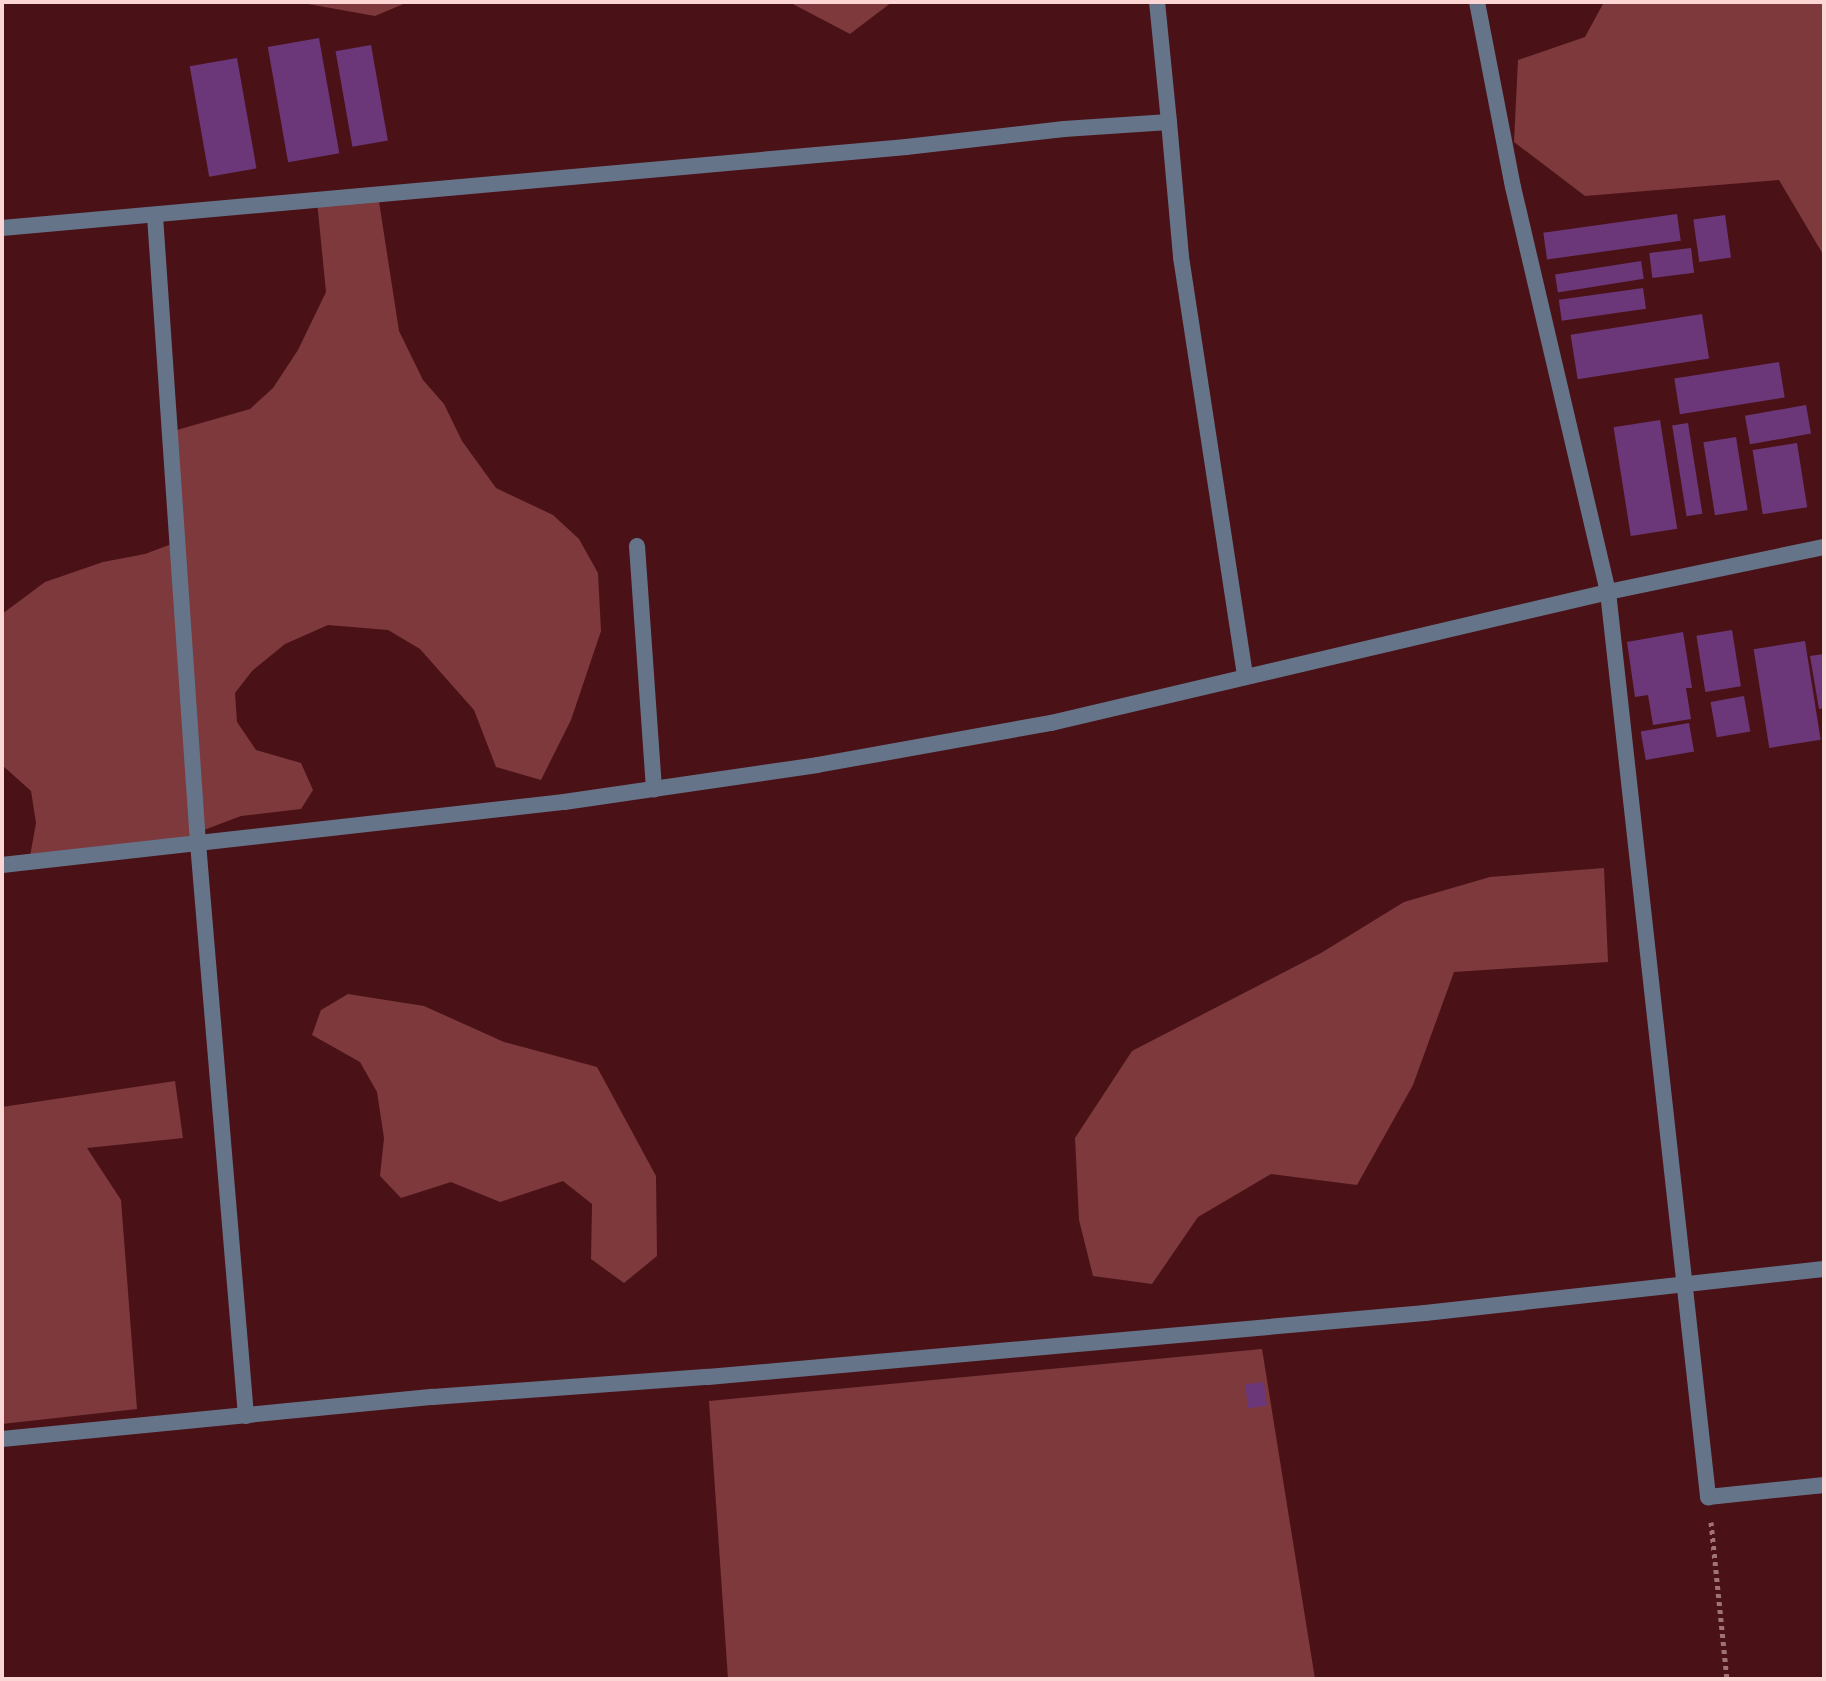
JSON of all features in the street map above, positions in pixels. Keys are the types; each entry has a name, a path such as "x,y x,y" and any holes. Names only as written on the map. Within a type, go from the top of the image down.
{"street":[{"path":"1157,2 1181,257 1245,675"},
{"path":"1477,2 1513,187 1608,592 1708,1497 1824,1485"},
{"path":"2,228 891,148 1064,129 1169,122"},
{"path":"155,216 198,843 246,1416"},
{"path":"637,546 654,789"},
{"path":"2,865 654,789 817,765 1051,723 1608,592 1824,547"},
{"path":"2,1439 1425,1313 1824,1269"}],"path":[{"path":"1708,1497 1727,1679"}],"shaded area":[{"path":"297,2 408,2 375,16"},
{"path":"789,2 892,2 850,34"},
{"path":"1604,2 1824,2 1824,256 1779,180 1585,196 1514,142 1518,60 1585,37"},
{"path":"378,195 399,331 423,380 444,404 462,441 496,488 553,515 579,539 598,573 601,631 571,720 541,780 496,767 474,710 420,649 388,630 328,625 285,644 252,671 235,693 237,722 256,750 301,763 313,790 301,809 241,816 159,847 29,862 36,823 31,791 2,765 2,614 45,582 177,542 170,432 250,409 273,388 298,350 326,292 317,201"},
{"path":"1604,868 1608,962 1454,972 1413,1085 1357,1185 1271,1174 1198,1217 1152,1284 1093,1276 1079,1220 1075,1138 1132,1051 1321,953 1404,902 1490,877"},
{"path":"348,994 424,1006 504,1042 597,1067 656,1176 657,1256 624,1283 591,1259 592,1204 563,1181 500,1202 451,1182 401,1198 380,1176 384,1138 377,1092 360,1062 312,1035 321,1010"},
{"path":"175,1081 183,1138 87,1148 121,1200 137,1409 2,1424 2,1107"},
{"path":"1262,1349 1315,1679 728,1679 709,1401"}],"building":[{"path":"319,38 339,153 288,162 268,47"},
{"path":"371,45 388,141 352,147 336,51"},
{"path":"237,58 256,168 209,177 190,66"},
{"path":"1677,214 1681,241 1547,260 1543,233"},
{"path":"1725,215 1731,258 1699,262 1693,219"},
{"path":"1691,248 1694,273 1652,278 1649,253"},
{"path":"1641,261 1644,279 1558,292 1555,275"},
{"path":"1643,288 1646,309 1562,321 1559,300"},
{"path":"1702,314 1709,358 1578,379 1571,335"},
{"path":"1779,362 1785,398 1680,414 1674,379"},
{"path":"1806,405 1811,434 1750,444 1745,416"},
{"path":"1660,420 1677,529 1631,536 1614,427"},
{"path":"1688,423 1702,514 1687,516 1672,426"},
{"path":"1736,437 1748,510 1715,515 1703,442"},
{"path":"1797,443 1807,507 1763,514 1753,450"},
{"path":"1732,630 1741,686 1705,692 1696,636"},
{"path":"1683,632 1692,688 1686,688 1691,719 1653,725 1648,695 1635,697 1627,642"},
{"path":"1805,641 1821,740 1769,748 1754,649"},
{"path":"1824,654 1824,708 1819,709 1810,656"},
{"path":"1744,696 1750,731 1717,737 1711,702"},
{"path":"1689,723 1694,752 1646,760 1641,732"},
{"path":"1264,1382 1267,1406 1248,1408 1245,1384"}]}
